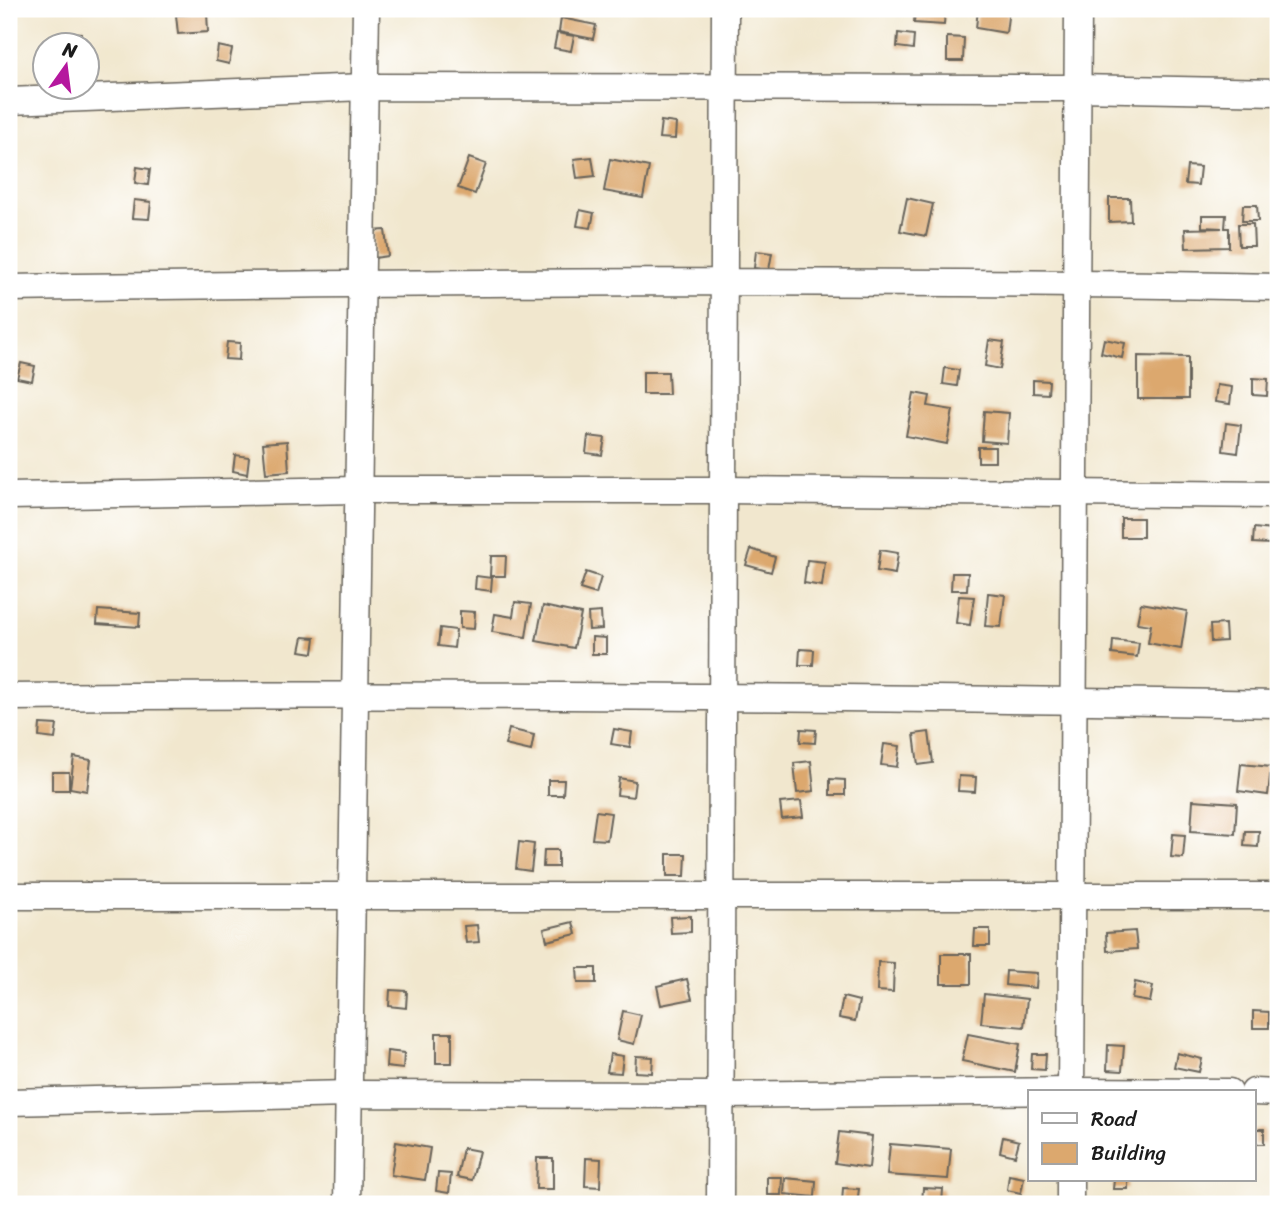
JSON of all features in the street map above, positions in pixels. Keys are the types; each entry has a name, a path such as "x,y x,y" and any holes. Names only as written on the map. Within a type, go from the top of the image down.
{"street":[{"path":"347,1204 366,9"},
{"path":"720,1204 725,9"},
{"path":"1071,1090 1078,9"},
{"path":"9,101 365,88 1077,88 1278,92"},
{"path":"9,288 724,281 1278,287"},
{"path":"9,496 358,490 1278,495"},
{"path":"9,696 722,696 1278,704"},
{"path":"9,896 1278,896"},
{"path":"9,1102 349,1094 1028,1092"},
{"path":"1256,1093 1278,1093"},
{"path":"1070,1182 1070,1204"}],"building":[{"path":"915,9 945,9 944,25 914,23"},
{"path":"978,9 1009,9 1006,33 976,28"},
{"path":"207,13 208,32 178,34 176,15"},
{"path":"561,18 596,25 593,39 559,32"},
{"path":"557,33 574,36 571,51 554,48"},
{"path":"898,33 914,35 913,49 897,47"},
{"path":"947,37 964,38 963,61 947,61"},
{"path":"218,46 232,49 229,64 216,61"},
{"path":"661,121 676,123 675,139 659,138"},
{"path":"592,157 595,176 577,178 574,159"},
{"path":"469,158 486,164 475,194 458,188"},
{"path":"610,159 649,167 643,198 604,191"},
{"path":"1187,166 1200,167 1198,185 1185,184"},
{"path":"137,167 150,169 148,185 135,183"},
{"path":"907,198 933,204 926,236 900,231"},
{"path":"1109,198 1130,198 1131,221 1109,222"},
{"path":"134,200 151,202 149,219 132,218"},
{"path":"1243,205 1257,205 1258,221 1242,221"},
{"path":"580,210 594,213 591,228 577,226"},
{"path":"1202,215 1226,215 1225,228 1229,228 1229,247 1186,248 1185,229 1222,228 1202,227"},
{"path":"1238,224 1253,224 1254,246 1239,246"},
{"path":"385,230 388,256 374,258 371,231"},
{"path":"756,251 772,253 769,270 754,268"},
{"path":"1104,339 1125,343 1122,358 1101,353"},
{"path":"989,340 1004,342 1000,369 985,366"},
{"path":"227,342 240,343 239,360 225,359"},
{"path":"1138,356 1188,357 1188,399 1138,399"},
{"path":"21,363 35,366 32,381 17,378"},
{"path":"945,368 959,370 957,386 943,384"},
{"path":"643,372 668,372 669,394 643,394"},
{"path":"1253,378 1268,379 1267,396 1253,395"},
{"path":"1033,380 1049,381 1048,394 1033,393"},
{"path":"1217,385 1232,387 1230,404 1215,402"},
{"path":"914,393 930,396 928,406 953,410 947,444 906,436"},
{"path":"984,411 1009,413 1007,443 982,441"},
{"path":"1226,423 1241,425 1238,453 1223,451"},
{"path":"588,436 605,438 602,455 586,453"},
{"path":"287,441 289,471 266,473 263,443"},
{"path":"978,447 995,447 995,462 978,462"},
{"path":"235,455 249,457 247,474 233,471"},
{"path":"1121,518 1143,518 1143,537 1121,537"},
{"path":"1254,528 1271,530 1270,544 1253,543"},
{"path":"751,549 775,557 771,572 746,565"},
{"path":"880,550 898,553 895,574 877,571"},
{"path":"491,556 506,556 505,576 490,576"},
{"path":"807,560 825,562 822,586 804,583"},
{"path":"586,572 601,577 596,594 580,589"},
{"path":"952,573 968,573 967,590 951,590"},
{"path":"476,576 492,578 491,591 475,589"},
{"path":"988,593 1005,595 1001,627 985,626"},
{"path":"959,596 974,597 970,625 956,623"},
{"path":"515,602 531,604 526,637 492,632 495,614 513,617"},
{"path":"1141,603 1187,611 1181,649 1148,643 1151,625 1137,623"},
{"path":"543,606 581,614 574,648 536,641"},
{"path":"98,610 140,613 139,627 97,624"},
{"path":"460,611 475,612 474,629 460,628"},
{"path":"601,612 602,629 589,630 588,613"},
{"path":"1225,624 1226,641 1211,642 1210,625"},
{"path":"440,628 456,630 454,648 438,646"},
{"path":"303,637 315,638 313,653 300,651"},
{"path":"592,637 606,638 606,654 592,654"},
{"path":"1113,640 1139,643 1137,657 1112,654"},
{"path":"800,649 814,650 813,665 799,665"},
{"path":"40,724 57,725 55,739 39,737"},
{"path":"509,729 534,735 531,751 505,745"},
{"path":"614,729 632,732 630,747 611,744"},
{"path":"801,729 816,730 815,743 800,742"},
{"path":"929,732 933,763 918,765 914,734"},
{"path":"884,744 900,746 897,767 881,765"},
{"path":"74,757 91,760 87,791 70,788"},
{"path":"811,761 814,791 797,793 794,763"},
{"path":"1241,764 1271,767 1268,795 1238,791"},
{"path":"52,772 69,772 69,790 52,790"},
{"path":"959,776 976,777 975,792 958,791"},
{"path":"619,778 635,781 633,797 617,795"},
{"path":"830,779 845,780 845,795 830,795"},
{"path":"548,780 564,780 563,795 548,795"},
{"path":"1193,800 1237,803 1235,834 1191,831"},
{"path":"801,801 803,817 782,819 780,803"},
{"path":"596,811 611,813 607,840 592,839"},
{"path":"1245,831 1259,831 1258,847 1244,846"},
{"path":"1173,834 1185,835 1183,858 1171,857"},
{"path":"519,842 534,844 531,871 516,869"},
{"path":"544,850 558,850 558,867 543,867"},
{"path":"667,854 686,854 685,876 667,876"},
{"path":"691,916 691,932 671,933 670,917"},
{"path":"573,922 576,934 547,941 544,929"},
{"path":"477,925 479,942 466,943 464,926"},
{"path":"975,929 990,929 990,946 974,946"},
{"path":"1135,931 1137,949 1107,951 1106,933"},
{"path":"941,954 971,954 971,984 941,984"},
{"path":"878,962 894,963 893,992 877,991"},
{"path":"577,968 596,968 596,983 578,983"},
{"path":"1006,971 1037,973 1036,988 1005,985"},
{"path":"687,979 692,999 661,1005 657,986"},
{"path":"1135,982 1153,986 1150,1002 1132,999"},
{"path":"390,990 407,991 406,1008 389,1006"},
{"path":"984,994 1027,999 1024,1027 981,1023"},
{"path":"843,997 859,1001 855,1021 839,1018"},
{"path":"623,1011 641,1015 634,1044 617,1040"},
{"path":"1253,1011 1269,1012 1269,1028 1253,1028"},
{"path":"436,1033 452,1033 452,1063 436,1063"},
{"path":"968,1034 1020,1044 1015,1072 962,1061"},
{"path":"1108,1045 1124,1046 1122,1071 1107,1070"},
{"path":"387,1051 404,1053 403,1069 386,1067"},
{"path":"1177,1053 1202,1059 1199,1072 1174,1067"},
{"path":"610,1054 623,1056 621,1073 607,1072"},
{"path":"1032,1054 1046,1054 1045,1070 1031,1069"},
{"path":"636,1056 653,1057 652,1073 635,1072"},
{"path":"1256,1129 1264,1129 1264,1144 1256,1144"},
{"path":"839,1132 872,1136 869,1168 835,1163"},
{"path":"1003,1137 1019,1141 1015,1156 1000,1152"},
{"path":"396,1142 430,1148 425,1180 391,1175"},
{"path":"890,1144 951,1149 948,1179 887,1175"},
{"path":"463,1148 479,1151 472,1180 457,1177"},
{"path":"537,1158 553,1158 553,1189 536,1189"},
{"path":"586,1158 601,1159 600,1187 585,1186"},
{"path":"438,1173 451,1174 449,1193 436,1191"},
{"path":"1009,1175 1024,1178 1021,1193 1007,1190"},
{"path":"767,1177 782,1177 781,1195 767,1195"},
{"path":"785,1178 816,1181 815,1197 784,1194"},
{"path":"1114,1182 1128,1182 1128,1189 1113,1189"},
{"path":"843,1188 859,1189 857,1204 842,1203"},
{"path":"923,1188 943,1189 942,1204 922,1204"}]}
